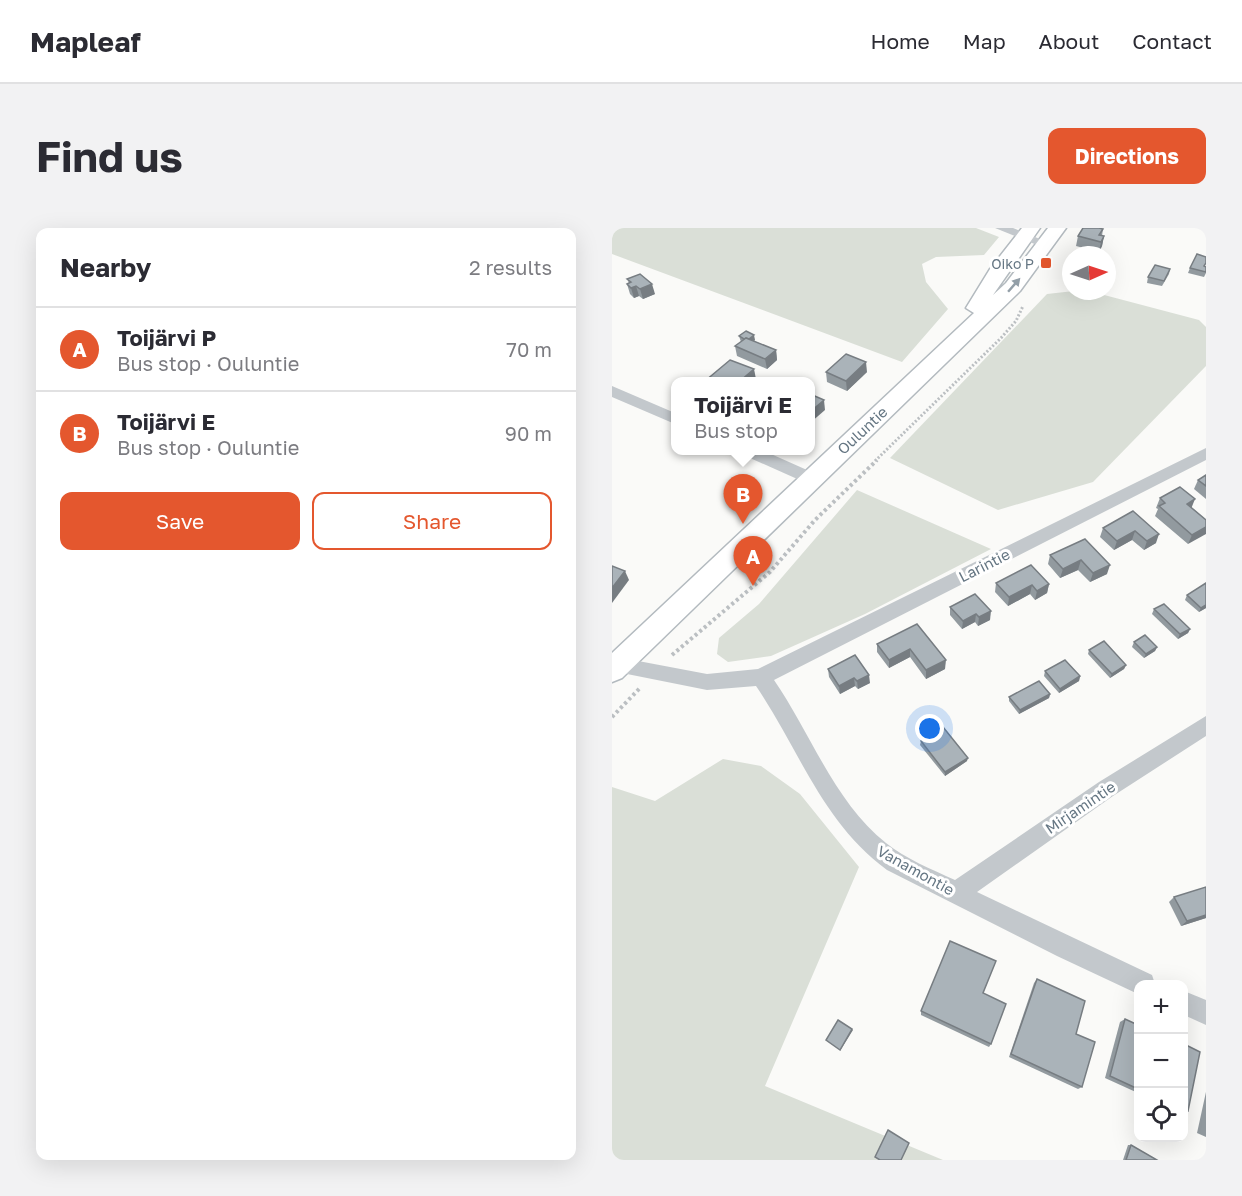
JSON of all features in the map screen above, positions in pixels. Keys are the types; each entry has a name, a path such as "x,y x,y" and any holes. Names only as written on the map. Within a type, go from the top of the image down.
{"main road":[{"name":"Ouluntie","path":"956,340 997,273 1027,232"},
{"name":"Ouluntie","path":"614,666 1013,287 1051,236"}],"street":[{"path":"1001,228 1051,236"},
{"path":"612,391 671,417"},
{"name":"Larintie","path":"761,677 1206,453"},
{"path":"758,455 810,478"},
{"path":"614,666 707,682 761,677"},
{"name":"Vanamontie","path":"761,677 797,733 828,794 861,836 876,850 895,862 1065,948 1134,980"},
{"name":"Mirjamintie","path":"957,892 1106,789 1206,725"},
{"path":"1188,1005 1206,1013"}],"path":[{"path":"612,717 671,656 770,572 823,512 1002,338 1016,321 1025,302"}],"shaded area":[{"path":"612,228 976,228 999,237 984,255 936,257 922,264 926,282 948,309 902,362 612,254"},
{"path":"1062,292 1062,300 1116,300 1116,298 1199,320 1206,327 1206,366 1093,482 998,510 890,458 1047,294"},
{"path":"857,490 991,549 865,614 771,656 728,662 717,654 719,638 759,604"},
{"path":"723,759 761,766 800,794 859,867 765,1086 943,1160 612,1160 612,787 655,801"}],"building":[{"path":"1083,228 1103,229 1099,235 1104,236 1101,242 1078,236"},
{"path":"1197,254 1206,257 1204,266 1206,272 1190,268"},
{"path":"1155,265 1170,269 1164,281 1148,277"},
{"path":"640,274 652,284 640,289 636,286 631,288 627,284 631,282 627,279"},
{"path":"746,331 754,335 749,339 739,336"},
{"path":"746,338 776,350 765,359 735,346"},
{"path":"846,354 866,362 846,381 826,372"},
{"path":"730,360 754,369 745,377 710,377"},
{"path":"815,396 824,400 815,408"},
{"path":"1206,475 1206,486 1198,480"},
{"path":"1180,487 1195,499 1187,504 1206,520 1206,527 1192,535 1159,506 1165,503 1160,498"},
{"path":"1133,511 1159,534 1147,541 1135,531 1117,541 1103,528"},
{"path":"1085,539 1110,565 1093,573 1081,560 1063,569 1050,555"},
{"path":"1031,565 1049,584 1037,591 1032,585 1009,597 996,583"},
{"path":"612,566 625,571 612,588"},
{"path":"1206,583 1206,605 1201,608 1187,595"},
{"path":"975,594 991,611 979,617 976,614 963,621 950,607"},
{"path":"1164,604 1190,629 1180,634 1154,609"},
{"path":"917,624 946,660 926,670 910,649 889,660 877,644"},
{"path":"1145,635 1157,647 1146,654 1134,642"},
{"path":"1104,641 1126,665 1112,674 1089,650"},
{"path":"855,655 869,675 857,681 854,678 839,686 828,669"},
{"path":"1065,660 1080,676 1060,689 1045,671"},
{"path":"1039,681 1050,694 1020,710 1009,697"},
{"path":"943,727 968,758 945,772 921,741"},
{"path":"1206,887 1206,915 1187,921 1174,897"},
{"path":"950,941 996,961 983,993 1006,1004 991,1044 921,1011"},
{"path":"1037,979 1085,1001 1076,1034 1095,1042 1082,1087 1011,1054"},
{"path":"1125,1019 1134,1023 1134,1087 1110,1076"},
{"path":"838,1020 852,1029 840,1050 826,1040"},
{"path":"1188,1046 1200,1052 1188,1111"},
{"path":"888,1130 909,1143 901,1160 880,1160 875,1157"},
{"path":"1131,1145 1157,1160 1126,1160"}],"place":[{"name":"Oiko P","path":"1046,263"},
{"name":"Toijärvi E","path":"743,524"},
{"name":"Toijärvi P","path":"753,586"}]}
